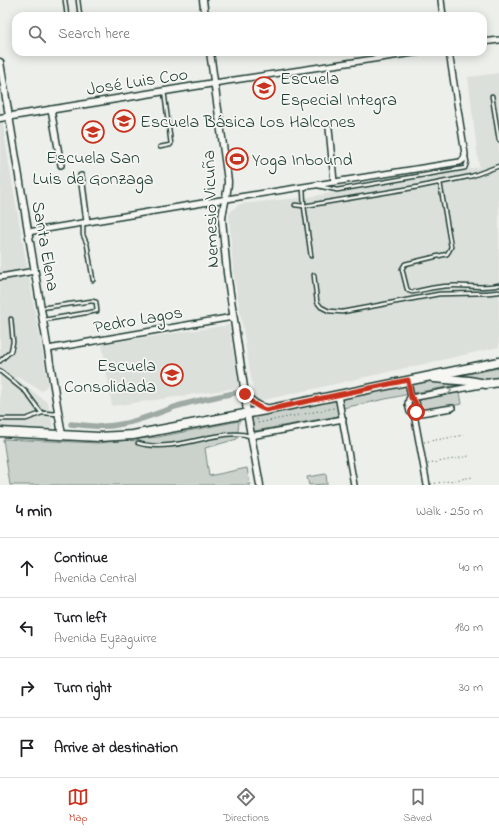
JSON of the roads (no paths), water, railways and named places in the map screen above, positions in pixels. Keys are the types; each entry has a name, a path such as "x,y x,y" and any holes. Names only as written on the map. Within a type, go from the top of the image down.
{"main road":[{"path":"0,432 99,437 125,436 266,410 499,362"},
{"path":"424,377 486,384 499,384"},
{"path":"245,394 255,405 266,410"}],"street":[{"path":"203,0 204,12"},
{"path":"441,0 442,12"},
{"path":"487,42 499,40"},
{"name":"Nemesio Vicuña","path":"211,56 228,178 228,189 222,219 227,273 247,413 260,485"},
{"name":"José Luis Coo","path":"0,118 214,83 393,56"},
{"path":"28,232 458,162 464,159 465,152 450,56"},
{"name":"Santa Elena","path":"0,62 62,435"},
{"path":"51,110 62,165"},
{"path":"329,128 334,182"},
{"path":"81,176 85,223"},
{"path":"0,277 35,271"},
{"name":"Pedro Lagos","path":"48,349 233,317"},
{"path":"408,380 411,398 409,399 408,404 410,412 414,414 429,485"},
{"path":"411,398 486,384"},
{"path":"338,395 354,485"},
{"path":"414,414 452,408"},
{"path":"251,436 342,419"}],"lane":[{"path":"64,0 66,12"},
{"path":"78,0 80,12"},
{"path":"160,147 171,144 164,91"},
{"path":"492,96 499,140"},
{"path":"314,185 337,190 465,168 467,162 465,152"},
{"path":"295,205 304,206 410,189 472,176 499,166"},
{"path":"440,183 451,247 447,254 403,265 402,269 407,289 412,292 448,286 492,287 499,285"},
{"path":"302,187 311,256"},
{"path":"85,223 83,235 88,244 93,280"},
{"path":"314,275 317,302 321,307 329,312 342,312 440,294 488,294 499,292"},
{"path":"41,308 92,301 96,302 97,312 43,320"},
{"path":"0,361 11,352 13,342 10,319"},
{"path":"0,371 26,392 43,413"},
{"path":"0,419 26,419 43,413 59,414"},
{"path":"138,443 158,446 190,442 231,434 251,436"}],"waterway":[{"path":"71,424 94,426 124,424 140,420 178,406 240,392"}],"place":[{"name":"Escuela Especial Integra","path":"264,88"},
{"name":"Escuela Básica Los Halcones","path":"124,121"},
{"name":"Escuela San Luis de Gonzaga","path":"93,132"},
{"name":"Yoga Inbound","path":"237,159"},
{"name":"Escuela Consolidada","path":"172,375"}]}
